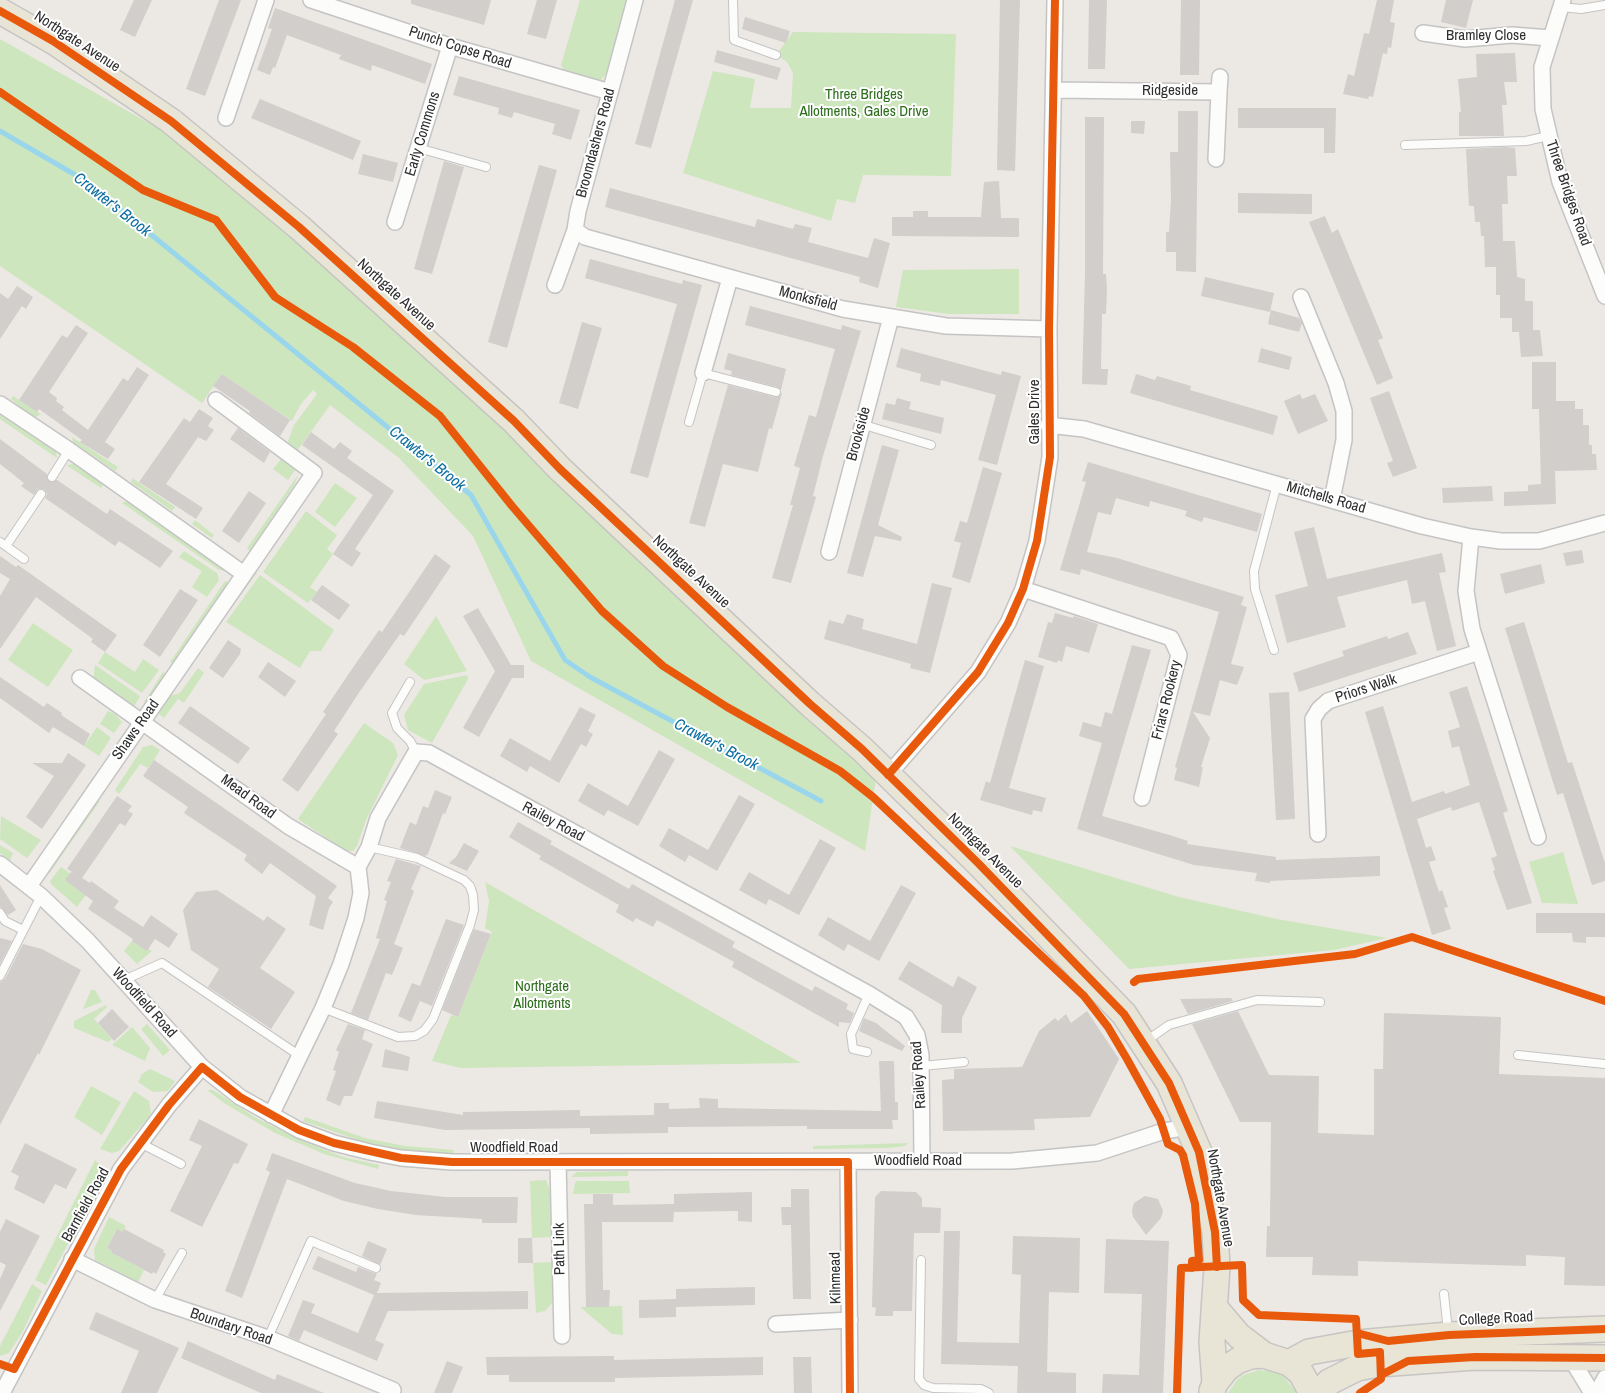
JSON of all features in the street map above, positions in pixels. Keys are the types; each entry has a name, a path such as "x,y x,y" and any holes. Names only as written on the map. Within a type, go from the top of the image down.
{"main road":[{"name":"Northgate Avenue","path":"0,11 53,41 171,121 299,227 514,421 560,469 888,775 979,864 1124,1014 1144,1042 1168,1083 1199,1152 1215,1232 1217,1267 1216,1309 1212,1342 1213,1388"},
{"path":"1216,1309 1239,1336 1264,1355 1289,1363 1301,1373 1312,1393"},
{"name":"College Road","path":"1289,1363 1309,1352 1336,1346 1449,1335 1605,1329"},
{"path":"1213,1388 1226,1369 1237,1361 1250,1356 1264,1355"},
{"path":"1320,1393 1329,1382 1356,1368 1379,1364 1476,1358 1605,1358"}],"street":[{"path":"226,118 266,0"},
{"name":"Punch Copse Road","path":"311,0 450,46 610,92"},
{"name":"Broomdashers Road","path":"556,284 575,230 635,0"},
{"name":"Gales Drive","path":"888,775 978,672 1008,623 1023,589 1036,541 1050,457 1048,425 1049,329 1055,0"},
{"name":"Three Bridges Road","path":"1562,3 1542,67 1541,90 1548,136 1560,182 1605,296"},
{"name":"Bramley Close","path":"1422,33 1465,39 1512,35 1550,38"},
{"name":"Early Commons","path":"395,222 450,46"},
{"name":"Ridgeside","path":"1054,90 1219,84 1216,159"},
{"name":"Monksfield","path":"575,230 585,237 843,309 946,326 1049,329"},
{"path":"703,373 730,278"},
{"path":"1301,297 1336,383 1344,410 1344,440 1332,500"},
{"name":"Brookside","path":"829,552 861,424 891,317"},
{"name":"Shaws Road","path":"35,891 143,720 314,473 216,400"},
{"path":"0,404 69,450 244,574"},
{"name":"Mitchells Road","path":"1048,425 1084,428 1422,526 1471,537 1501,541 1539,541 1605,523"},
{"path":"1471,537 1466,591 1472,629 1538,837"},
{"name":"Friars Rookery","path":"1023,589 1171,638 1179,655 1142,798"},
{"name":"Priors Walk","path":"1318,834 1313,719 1319,709 1328,702 1479,652"},
{"name":"Mead Road","path":"80,678 143,720 288,826 358,867"},
{"path":"271,1115 323,1008 356,918 361,893 358,867 369,847 378,818 416,752"},
{"name":"Railey Road","path":"416,752 429,753 869,994 906,1017 917,1035 922,1066 922,1161"},
{"name":"Woodfield Road","path":"0,864 35,891 124,980 202,1067 240,1097 299,1130 334,1143 401,1158 452,1162 1012,1161 1097,1153 1164,1131 1189,1127"},
{"name":"Barnfield Road","path":"2,1393 7,1367 72,1259 121,1169 169,1106 202,1067"},
{"name":"Path Link","path":"558,1162 562,1336"},
{"name":"Kilnmead","path":"848,1162 850,1393"},
{"name":"Boundary Road","path":"72,1259 155,1300 268,1338 393,1390"},
{"path":"776,1324 850,1320"},
{"path":"1570,1357 1592,1393"},
{"path":"1598,1393 1605,1378"}],"lane":[{"path":"733,0 734,40 776,55"},
{"path":"1562,3 1581,9 1605,5"},
{"path":"1405,146 1526,141 1548,136"},
{"path":"418,148 486,167"},
{"path":"689,422 703,373 776,392"},
{"path":"861,424 932,445"},
{"path":"52,477 69,450"},
{"path":"1274,650 1255,588 1254,571 1277,484"},
{"path":"24,559 3,544 40,494"},
{"path":"410,682 392,713 397,728 410,741 416,752"},
{"path":"323,1008 398,1037 416,1036 424,1031 433,1019 474,910 470,886 464,880 417,858 369,847"},
{"path":"0,976 23,930 35,891"},
{"path":"0,914 5,921 23,930"},
{"path":"124,980 162,963 300,1056"},
{"path":"867,1052 853,1049 851,1034 869,994"},
{"path":"1144,1042 1169,1025 1257,1000 1320,1002"},
{"path":"1518,1055 1605,1064"},
{"path":"922,1066 964,1062"},
{"path":"140,1143 181,1164"},
{"path":"268,1338 311,1241 376,1268"},
{"path":"155,1300 182,1253"},
{"path":"921,1260 919,1379 924,1385 933,1388 980,1389 989,1393"},
{"path":"1444,1294 1449,1335"}],"green space":[{"path":"580,0 627,0 607,73 598,83 568,76 561,65"},
{"name":"Three Bridges Allotments, Gales Drive","path":"793,32 956,34 951,176 863,175 855,203 837,199 831,221 683,173 713,71 755,79 750,108 791,108 793,73 787,62 776,55"},
{"path":"0,39 163,131 272,216 374,306 876,779 865,851 531,661 473,536 399,458 330,405 297,451 287,444 294,425 317,394 313,390 301,404 292,421 222,374 202,403 0,266"},
{"path":"1019,269 1019,314 949,314 896,307 903,270"},
{"path":"13,396 41,414 36,417 25,411 11,399"},
{"path":"0,414 56,452 57,458 0,419"},
{"path":"72,437 118,467 115,471 73,442"},
{"path":"281,459 296,469 288,480 273,469"},
{"path":"73,464 104,484 101,488 66,465"},
{"path":"298,475 295,484 250,551 247,548"},
{"path":"132,478 175,507 172,511 131,482"},
{"path":"335,483 357,498 335,527 315,512"},
{"path":"127,501 219,564 225,571 219,570 122,503"},
{"path":"306,511 337,535 327,549 333,554 310,587 317,592 308,603 263,572"},
{"path":"195,520 214,535 212,538 192,524"},
{"path":"184,551 217,573 219,580 207,597 192,587 202,571 179,557"},
{"path":"255,572 257,573 223,619 221,617"},
{"path":"260,575 334,630 321,651 310,651 300,668 226,622"},
{"path":"225,581 229,583 173,664 170,662"},
{"path":"436,616 467,671 424,680 404,664"},
{"path":"33,623 73,650 48,687 8,660"},
{"path":"105,652 135,672 143,659 159,670 142,693 98,663"},
{"path":"95,665 140,696 135,705 131,706 93,681"},
{"path":"198,668 204,673 184,703 178,699 164,718 159,714 167,697 180,693"},
{"path":"163,672 166,674 146,703 144,702"},
{"path":"467,675 468,679 432,743 408,730 404,715 424,684"},
{"path":"108,711 115,714 122,722 114,733 100,724"},
{"path":"364,723 393,743 398,755 366,820 357,846 353,851 346,851 298,819"},
{"path":"97,727 111,738 99,756 84,746"},
{"path":"152,745 160,750 154,760 148,768 140,764 119,794 115,790 143,747"},
{"path":"94,776 97,777 56,838 52,837"},
{"path":"96,798 100,801 49,874 46,873"},
{"path":"1,816 41,840 27,858 0,839"},
{"path":"0,845 13,853 10,861 0,853"},
{"path":"1010,846 1179,897 1277,919 1387,938 1334,950 1129,969"},
{"path":"1563,852 1578,904 1542,903 1529,862"},
{"path":"61,867 78,879 86,895 77,907 51,884 50,881"},
{"name":"Northgate Allotments","path":"485,882 801,1063 461,1068 432,1061 451,1015 458,1017 492,932 485,928 489,901"},
{"path":"132,941 152,951 137,964 124,951"},
{"path":"91,990 95,990 102,1002 83,1009"},
{"path":"106,1005 107,1007 94,1019 112,1039 108,1042 74,1028 74,1021"},
{"path":"147,1024 170,1050 163,1056 141,1029"},
{"path":"132,1027 150,1048 145,1061 112,1045"},
{"path":"150,1069 175,1081 168,1091 153,1092 138,1082 142,1074"},
{"path":"91,1086 121,1102 102,1135 74,1117"},
{"path":"207,1090 213,1090 256,1118 305,1142 343,1157 379,1165 378,1169 324,1154 275,1133 224,1103"},
{"path":"134,1091 149,1101 151,1112 148,1118 119,1151 112,1153 100,1149"},
{"path":"305,1117 365,1138 405,1146 454,1150 453,1154 405,1150 364,1142 303,1121"},
{"path":"908,1143 905,1146 888,1148 813,1149 813,1146"},
{"path":"95,1160 101,1166 100,1184 46,1285 35,1280"},
{"path":"628,1171 628,1176 571,1177 577,1172"},
{"path":"546,1180 550,1190 551,1237 532,1238 530,1181"},
{"path":"577,1181 629,1181 630,1193 573,1194"},
{"path":"109,1217 126,1226 122,1232 116,1230 107,1248 112,1253 144,1270 138,1282 95,1260 94,1249"},
{"path":"533,1263 552,1263 552,1303 545,1311 536,1313"},
{"path":"32,1284 42,1291 23,1331 9,1353 0,1356 0,1346"},
{"path":"622,1306 623,1335 612,1334 580,1307"},
{"path":"1259,1370 1276,1372 1283,1376 1297,1393 1228,1393 1243,1375"}],"building":[{"path":"134,0 152,0 135,37 120,30"},
{"path":"219,0 241,0 205,96 186,89"},
{"path":"411,0 491,0 484,25 411,4"},
{"path":"537,0 557,0 546,39 527,34"},
{"path":"675,0 693,0 651,148 635,144"},
{"path":"1000,0 1020,0 1015,171 997,170"},
{"path":"1089,0 1107,0 1105,69 1088,69"},
{"path":"1181,0 1200,0 1199,75 1180,75"},
{"path":"1377,0 1394,0 1390,22 1395,23 1391,48 1388,47 1387,54 1383,53 1373,97 1369,96 1368,99 1343,94 1348,74 1354,76 1364,33 1369,34"},
{"path":"1446,0 1473,0 1466,28 1441,22"},
{"path":"275,8 432,64 425,84 372,65 371,71 339,59 341,55 287,35 275,68 273,67 270,75 257,70 272,29 268,28"},
{"path":"745,17 790,31 786,43 742,29"},
{"path":"717,50 781,68 777,80 714,62"},
{"path":"1515,53 1517,82 1504,82 1507,105 1502,105 1504,136 1459,136 1459,112 1461,112 1458,79 1477,77 1476,54"},
{"path":"459,76 580,110 571,140 552,134 555,124 514,112 512,118 498,114 499,108 453,95"},
{"path":"260,99 361,141 353,160 251,118"},
{"path":"1238,108 1336,108 1335,153 1324,153 1324,128 1238,128"},
{"path":"1178,111 1198,111 1196,272 1176,271 1176,252 1166,252 1166,232 1169,232 1171,200 1170,152 1178,152"},
{"path":"1085,117 1104,117 1103,274 1106,274 1107,288 1106,314 1102,314 1101,369 1108,369 1107,385 1082,384 1085,274"},
{"path":"1131,121 1145,121 1144,134 1131,133"},
{"path":"1515,148 1517,176 1507,176 1508,204 1502,204 1503,241 1515,241 1517,277 1525,279 1525,301 1533,301 1533,330 1540,330 1543,356 1521,357 1519,332 1512,332 1512,318 1500,318 1500,295 1496,295 1496,267 1485,267 1484,236 1481,236 1480,222 1475,222 1474,206 1469,206 1466,149"},
{"path":"363,154 398,163 393,182 358,174"},
{"path":"444,161 464,167 432,274 414,269"},
{"path":"539,165 557,170 507,348 488,342"},
{"path":"999,181 1001,218 1019,218 1019,237 892,236 892,217 913,217 913,211 928,211 928,217 981,217 984,182"},
{"path":"610,188 755,227 757,219 793,229 795,224 812,228 808,242 868,258 874,238 890,243 878,288 859,282 860,277 605,207"},
{"path":"1238,193 1312,194 1312,214 1238,213"},
{"path":"1325,216 1332,233 1338,229 1383,338 1378,340 1393,378 1377,385 1309,222"},
{"path":"590,259 682,284 683,280 702,285 648,478 630,473 677,304 585,278"},
{"path":"1205,277 1274,293 1270,312 1201,296"},
{"path":"17,286 33,297 26,309 22,306 0,339 0,293 8,299"},
{"path":"750,306 841,330 842,325 861,331 823,456 813,496 816,497 791,583 772,578 793,505 790,505 800,468 794,466 809,415 816,417 835,349 745,325"},
{"path":"1271,310 1299,318 1302,323 1299,332 1268,324"},
{"path":"582,322 602,328 578,409 559,403"},
{"path":"76,325 88,333 49,392 64,407 62,410 88,430 123,378 128,381 137,367 149,375 105,442 115,449 108,459 80,442 82,440 39,409 37,412 19,400 62,335 67,338"},
{"path":"901,348 1001,375 1002,371 1021,376 997,465 978,460 996,395 941,380 940,386 920,381 921,374 896,367"},
{"path":"1261,348 1292,357 1289,370 1258,362"},
{"path":"728,353 786,369 781,390 777,387 731,375 732,371 724,369"},
{"path":"1532,362 1556,362 1556,401 1575,401 1575,409 1583,409 1583,425 1589,425 1589,445 1592,445 1592,454 1596,454 1597,470 1555,471 1556,504 1504,506 1504,492 1528,491 1528,485 1541,484 1539,409 1532,409"},
{"path":"222,374 290,420 280,436 249,413 250,411 213,386"},
{"path":"1136,374 1155,380 1157,376 1191,386 1190,390 1278,416 1273,435 1130,393"},
{"path":"728,385 775,397 782,393 772,429 769,428 758,472 723,464 705,527 689,523"},
{"path":"1389,391 1417,468 1393,477 1387,463 1393,461 1370,398"},
{"path":"1300,394 1302,399 1315,394 1328,421 1298,434 1284,401"},
{"path":"897,398 911,402 909,409 944,418 941,434 882,419 886,403 895,405"},
{"path":"199,409 213,418 208,426 214,430 206,441 198,437 166,484 203,508 196,519 139,482 184,418 190,422"},
{"path":"238,428 270,452 264,463 230,439"},
{"path":"311,432 334,449 340,442 352,451 347,458 394,491 355,549 361,553 352,567 333,554 373,495 302,445"},
{"path":"0,439 47,474 49,481 57,480 107,514 110,509 173,551 160,568 119,541 115,546 45,498 47,494 44,489 38,489 34,495 21,486 24,483 0,464"},
{"path":"882,445 899,450 878,525 902,537 901,541 875,536 863,577 847,573"},
{"path":"1088,462 1262,514 1257,532 1204,517 1202,522 1185,516 1187,511 1150,501 1149,507 1116,498 1111,515 1098,512 1087,552 1117,558 1244,597 1241,605 1247,607 1231,664 1244,667 1237,685 1220,680 1210,716 1193,712 1210,738 1201,767 1203,767 1199,787 1174,780 1177,768 1175,767 1219,612 1081,569 1080,575 1060,570 1086,482 1082,481"},
{"path":"983,467 1002,473 970,583 952,577 961,543 954,541 960,521 967,523"},
{"path":"1492,486 1493,501 1443,503 1442,488"},
{"path":"249,491 266,503 239,543 222,531"},
{"path":"1314,527 1327,579 1442,553 1446,572 1439,573 1456,646 1437,651 1425,601 1412,604 1407,580 1337,597 1346,627 1287,643 1275,595 1308,586 1294,532"},
{"path":"1582,550 1584,563 1566,566 1563,553"},
{"path":"435,554 451,566 404,636 400,634 358,694 334,731 338,734 298,792 282,780 326,714 323,712 352,669 379,630 382,632"},
{"path":"0,556 16,567 18,565 117,635 105,652 91,642 93,639 36,597 0,649 0,596 10,579 0,573"},
{"path":"1541,564 1545,583 1505,594 1500,574"},
{"path":"932,583 952,588 930,673 910,668 911,664 824,639 829,620 843,624 847,614 864,619 862,629 917,644"},
{"path":"322,585 350,605 339,620 311,600"},
{"path":"180,589 198,600 160,657 143,645"},
{"path":"478,608 511,665 524,665 524,678 512,678 479,737 463,728 495,671 463,616"},
{"path":"1055,613 1073,618 1074,616 1098,624 1089,653 1066,646 1062,662 1058,660 1057,663 1038,657 1048,622 1052,623"},
{"path":"1524,622 1568,763 1572,762 1605,863 1605,881 1592,885 1563,793 1557,795 1505,628"},
{"path":"1408,632 1417,654 1299,692 1293,673 1344,656 1342,651 1387,636 1388,639"},
{"path":"228,640 241,649 240,654 223,678 209,668"},
{"path":"1132,645 1151,650 1102,816 1173,836 1188,841 1187,844 1276,857 1276,860 1380,856 1380,876 1270,881 1270,883 1255,881 1257,873 1194,865 1077,829 1102,743 1079,736 1083,722 1101,727 1105,712 1112,714"},
{"path":"1025,660 1044,666 1009,788 1046,798 1042,812 1033,810 1032,815 980,800 986,781 990,783"},
{"path":"268,662 296,681 285,697 258,677"},
{"path":"0,677 44,707 47,703 62,713 61,715 90,734 84,746 53,727 49,733 0,698"},
{"path":"1467,686 1508,811 1503,813 1532,903 1507,910 1493,871 1495,870 1491,858 1497,856 1479,802 1452,811 1451,807 1417,819 1426,848 1431,846 1436,860 1429,862 1439,892 1442,890 1448,907 1444,908 1451,929 1432,935 1365,712 1383,706 1412,802 1444,791 1445,794 1470,785 1459,746 1452,748 1448,731 1460,727 1449,692"},
{"path":"1289,692 1295,819 1276,820 1269,693"},
{"path":"190,706 250,748 238,764 178,723"},
{"path":"580,707 596,715 588,731 593,734 586,747 581,744 559,783 530,766 527,772 500,756 510,738 550,761"},
{"path":"659,750 675,759 638,826 608,810 604,816 578,801 588,783 628,806"},
{"path":"68,753 86,765 42,829 26,817 54,776 32,763 62,763"},
{"path":"154,760 337,886 328,898 333,902 329,908 323,930 309,925 316,896 270,863 262,874 244,860 247,855 184,813 188,807 143,776"},
{"path":"435,790 452,797 445,814 443,813 428,854 425,856 400,848 410,822 416,825 423,806 428,808"},
{"path":"739,795 755,804 717,871 689,855 685,862 659,846 669,828 708,850"},
{"path":"117,796 132,806 128,811 133,814 125,826 120,823 82,878 90,883 91,881 119,901 114,908 143,927 151,915 178,934 169,948 155,939 147,951 132,941 133,939 88,909 93,901 65,880 71,872 74,873 67,869"},
{"path":"518,822 552,841 550,844 629,889 632,884 735,942 732,947 812,991 815,986 848,1004 846,1009 854,1013 850,1023 839,1022 839,1027 732,967 734,962 657,920 653,927 636,918 633,922 616,912 619,905 539,859 541,856 509,837"},
{"path":"820,839 836,848 799,915 769,899 766,905 739,890 749,872 789,895"},
{"path":"464,843 479,851 467,871 449,863 456,857"},
{"path":"396,859 421,866 411,889 414,891 394,944 403,948 392,975 386,973 368,1020 351,1013 380,939 376,938 387,901 384,900 391,882 387,881"},
{"path":"0,885 16,910 8,915 0,907"},
{"path":"901,885 916,893 879,961 848,944 844,951 818,935 828,917 870,941"},
{"path":"217,890 264,921 267,916 286,929 260,968 295,992 271,1029 208,987 219,969 191,950 183,910 196,892"},
{"path":"1536,913 1605,913 1605,937 1586,937 1586,943 1573,942 1572,933 1536,933"},
{"path":"446,919 464,925 432,1006 420,1001 411,1022 398,1016 412,983 420,986"},
{"path":"474,929 491,934 458,1017 442,1010"},
{"path":"0,938 12,941 0,964"},
{"path":"23,944 42,949 81,970 39,1055 38,1053 0,1125 0,982 5,979"},
{"path":"909,961 953,987 958,976 977,987 962,1018 962,1033 941,1033 942,1005 898,979"},
{"path":"1231,998 1233,1001 1188,1014 1180,999"},
{"path":"112,1009 129,1027 114,1041 98,1023"},
{"path":"1087,1011 1119,1059 1090,1117 1034,1119 1035,1130 943,1131 942,1080 954,1079 954,1069 1022,1067 1039,1031 1055,1018 1058,1021 1066,1014 1071,1023"},
{"path":"1238,1011 1269,1075 1319,1076 1318,1133 1374,1135 1374,1069 1383,1069 1384,1013 1501,1017 1499,1074 1605,1078 1605,1286 1564,1285 1565,1257 1526,1255 1526,1266 1358,1261 1358,1276 1312,1275 1313,1257 1266,1257 1267,1226 1270,1226 1271,1122 1240,1122 1192,1024"},
{"path":"864,1018 876,1023 905,1046 902,1051 859,1031"},
{"path":"348,1024 365,1030 362,1039 373,1044 352,1096 344,1096 340,1106 326,1100 336,1071 333,1070 339,1052 336,1050"},
{"path":"385,1049 410,1057 408,1071 382,1067"},
{"path":"879,1061 894,1061 895,1102 898,1102 898,1120 892,1120 893,1129 807,1129 807,1126 668,1127 668,1133 590,1134 590,1128 445,1130 374,1118 377,1101 463,1115 463,1112 580,1110 580,1116 654,1115 654,1103 669,1103 669,1109 700,1108 699,1098 718,1099 718,1108 881,1111"},
{"path":"199,1119 248,1144 238,1164 234,1163 202,1227 170,1211 202,1146 189,1140"},
{"path":"25,1143 77,1169 66,1189 55,1184 44,1204 14,1189 19,1176 11,1172"},
{"path":"272,1153 355,1183 391,1191 445,1197 518,1197 517,1223 482,1223 482,1219 416,1215 378,1209 344,1201 287,1179 242,1298 225,1291 270,1172 266,1170"},
{"path":"791,1189 809,1189 811,1299 793,1299 791,1225 782,1225 781,1207 791,1207"},
{"path":"881,1191 916,1192 922,1198 922,1207 941,1208 940,1233 914,1233 912,1311 893,1311 893,1316 875,1316 876,1308 872,1307 875,1197"},
{"path":"752,1192 752,1222 738,1221 738,1211 674,1212 673,1222 602,1222 603,1290 610,1290 609,1307 586,1307 584,1204 593,1204 593,1194 613,1194 613,1205 674,1204 674,1194"},
{"path":"1145,1196 1158,1199 1163,1211 1161,1218 1146,1235 1133,1217 1132,1210 1134,1203"},
{"path":"6,1219 40,1236 0,1311 0,1279 6,1265 0,1262 0,1232"},
{"path":"117,1229 122,1232 124,1229 164,1250 163,1252 166,1254 156,1274 153,1272 152,1274 112,1253 107,1248"},
{"path":"944,1231 960,1231 957,1342 1019,1343 1021,1275 1012,1274 1013,1236 1080,1238 1079,1293 1049,1292 1047,1372 1076,1373 1076,1393 1017,1393 1018,1366 941,1364"},
{"path":"518,1238 532,1238 533,1263 518,1263"},
{"path":"1106,1239 1169,1241 1163,1393 1102,1393 1103,1374 1139,1375 1142,1294 1104,1293"},
{"path":"368,1241 387,1249 380,1265 362,1256"},
{"path":"318,1256 356,1272 358,1267 377,1274 374,1280 381,1283 377,1293 528,1291 528,1309 388,1311 375,1340 384,1344 377,1361 304,1330 299,1341 288,1336 303,1300 315,1304 311,1313 358,1333 374,1295 312,1269"},
{"path":"755,1287 755,1305 676,1307 676,1317 639,1318 639,1300 676,1299 676,1289"},
{"path":"96,1312 179,1348 157,1393 121,1393 139,1351 89,1329"},
{"path":"188,1341 275,1380 277,1374 324,1393 261,1393 181,1358"},
{"path":"614,1356 614,1360 763,1357 763,1375 615,1378 615,1382 509,1382 509,1375 487,1375 486,1357"},
{"path":"793,1357 811,1357 812,1393 794,1393"},
{"path":"447,1361 463,1367 452,1393 434,1393"}],"waterway":[{"name":"Crawter's Brook","path":"0,131 84,180 471,495 565,660 590,677 821,801"}],"cycle path":[{"path":"888,775 978,672 1008,623 1023,589 1037,541 1050,457 1049,329 1055,0"},
{"path":"0,11 53,41 171,121 299,227 514,421 560,469 810,704 862,749 979,864 1124,1014 1169,1083 1199,1152 1215,1232 1217,1267"},
{"path":"0,92 143,190 216,220 275,297 353,347 440,416 512,506 602,611 663,666 727,707 840,771 873,797 1084,996 1108,1027 1127,1059 1160,1119 1168,1144 1180,1150 1183,1155 1195,1204 1199,1260 1192,1261 1192,1268"},
{"path":"1134,982 1138,979 1355,954 1412,937 1605,1001"},
{"path":"0,1364 14,1369 121,1169 169,1105 202,1067 240,1097 299,1130 334,1143 401,1158 452,1162 848,1162 850,1393"},
{"path":"1177,1393 1181,1268 1242,1265 1243,1300 1259,1315 1356,1319 1358,1354 1380,1352 1381,1379 1360,1393"},
{"path":"1357,1333 1388,1341 1449,1335 1605,1329"},
{"path":"1381,1375 1408,1361 1475,1357 1605,1358"}]}
